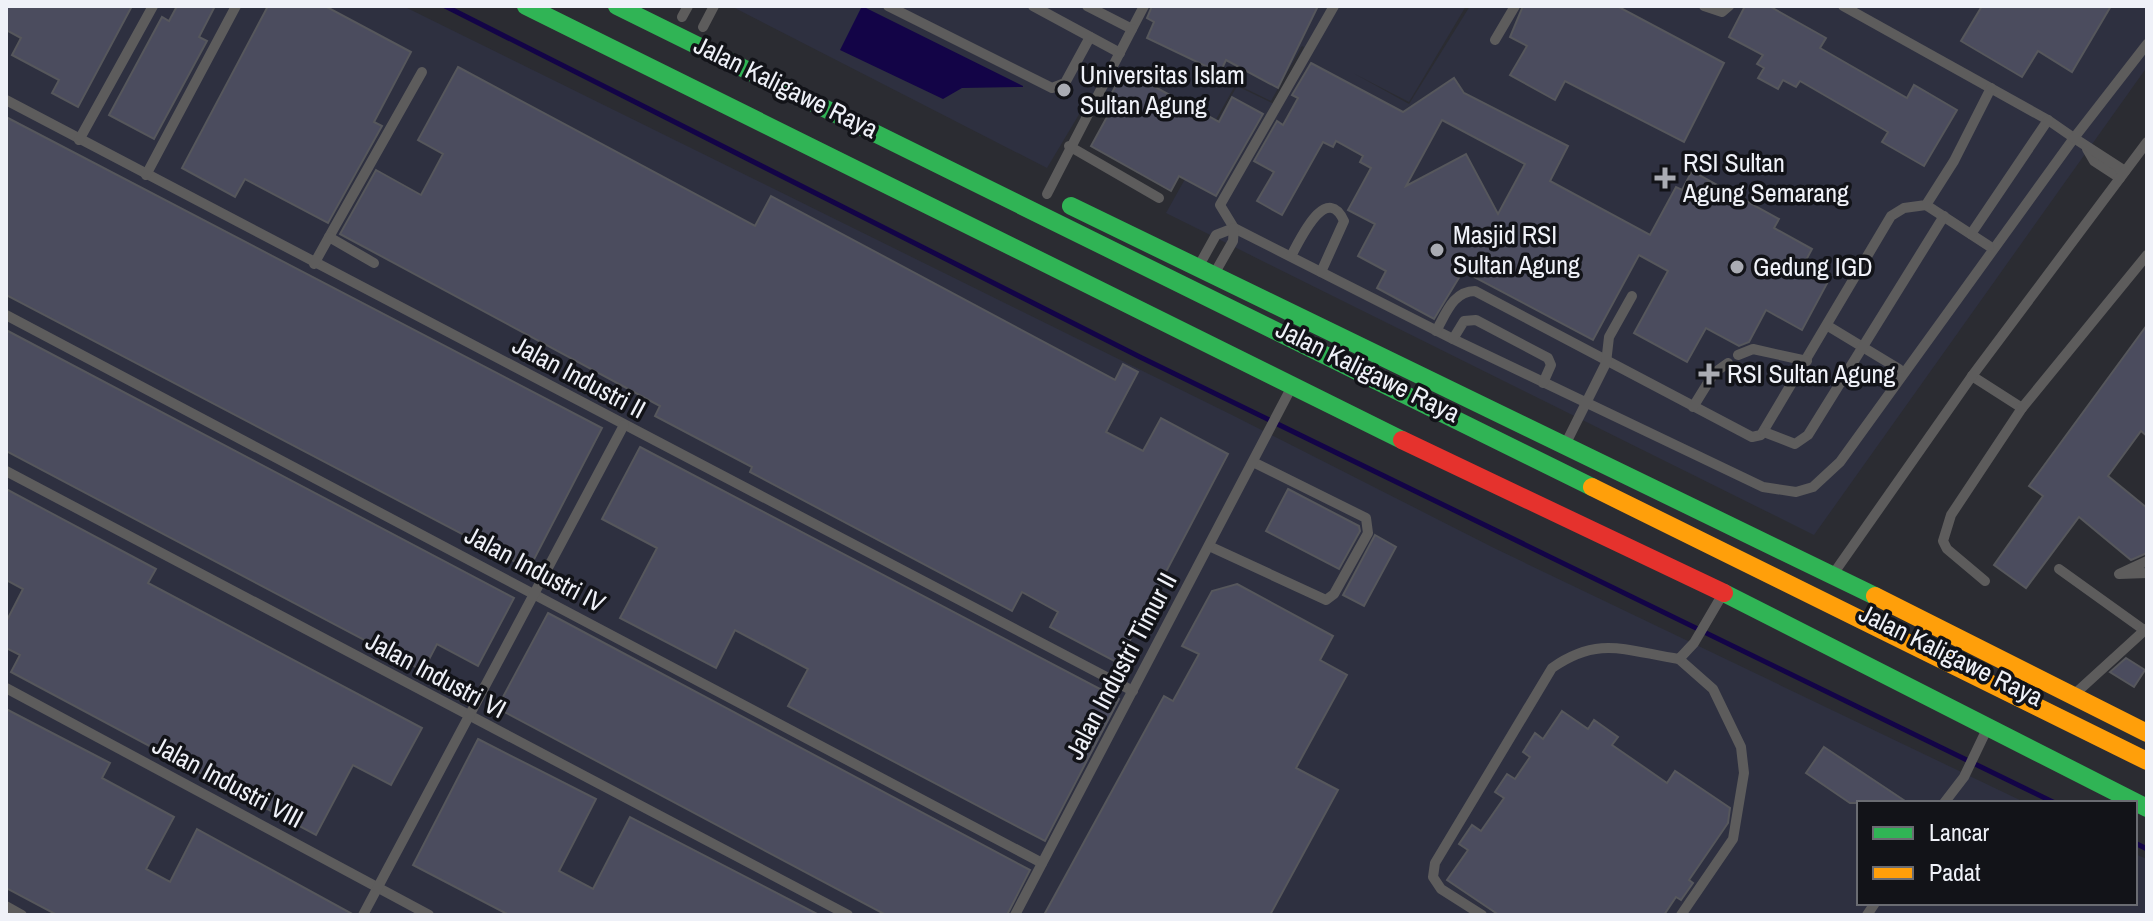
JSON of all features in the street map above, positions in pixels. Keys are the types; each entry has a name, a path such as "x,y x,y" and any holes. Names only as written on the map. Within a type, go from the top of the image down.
{"highway":[{"path":"526,6 1289,392 1721,598 1801,625 2134,801"},
{"name":"Jalan Kaligawe Raya","path":"567,6 665,56 1195,306 1552,470 2147,761"},
{"name":"Jalan Kaligawe Raya","path":"617,6 1195,306"},
{"path":"660,6 685,12 710,30 695,45 686,66"},
{"path":"665,56 685,12"},
{"path":"1039,191 1833,575 2147,733"},
{"path":"1195,306 1207,272"},
{"name":"Jalan Kaligawe Raya","path":"1604,515 2147,782"}],"lane":[{"path":"79,140 153,6"},
{"path":"146,175 236,6"},
{"path":"710,30 714,6"},
{"path":"888,6 1052,88 1065,83 1090,37"},
{"path":"1033,6 1120,53"},
{"path":"1087,6 1132,29"},
{"path":"1039,191 1069,146 1144,6"},
{"path":"1334,6 1220,205 1234,228 1586,404 1763,487 1796,492 1813,487 1840,462 2074,138 2147,44"},
{"path":"1495,40 1515,6"},
{"path":"1704,6 1722,12 1729,6"},
{"path":"1843,6 2048,120 2087,149 2101,153 2122,174"},
{"path":"314,264 422,72"},
{"path":"1926,205 1954,161 1991,88"},
{"name":"Jalan Industri II","path":"6,100 1133,691"},
{"path":"1971,234 2048,120"},
{"path":"1816,601 1972,376 2147,142"},
{"path":"1069,146 1159,198"},
{"path":"1436,331 1455,297 1464,291 1475,291 1606,363 1752,437 1764,432 1891,216 1904,208 1926,205 1989,246"},
{"path":"1291,256 1315,214 1322,208 1331,208 1344,221 1321,272"},
{"path":"1764,432 1786,443 1802,441 1944,216"},
{"path":"1207,272 1216,235 1234,228"},
{"path":"1207,272 1233,241 1234,228"},
{"path":"329,237 374,263"},
{"path":"1985,581 1947,549 1943,541 1944,530 2022,408 2147,255"},
{"path":"1552,470 1606,363 1609,337 1632,296"},
{"name":"Jalan Industri IV","path":"6,315 1042,863"},
{"path":"1453,339 1464,321 1476,320 1548,358 1551,365 1543,383"},
{"path":"1828,326 1899,369"},
{"path":"1738,355 1753,349 1807,361"},
{"path":"1693,407 1714,373 1728,363"},
{"path":"1972,376 2022,408"},
{"name":"Jalan Industri Timur II","path":"1015,915 1289,392"},
{"path":"363,915 624,425"},
{"path":"1209,546 1326,600 1334,594 1368,533 1366,518 1253,462"},
{"name":"Jalan Industri VI","path":"6,471 469,718 848,915"},
{"path":"2147,560 2119,574 2147,573"},
{"path":"2059,569 2146,629 2074,695"},
{"path":"1679,659 1694,643 1721,598"},
{"path":"1482,915 1441,889 1433,877 1435,863 1552,668 1576,651 1595,646 1679,659 1713,689 1741,747 1744,773 1733,839 1681,915"},
{"name":"Jalan Industri VIII","path":"6,688 429,915"},
{"path":"1946,801 1964,777 1988,725"},
{"path":"6,906 22,915"}],"shaded area":[{"path":"6,6 403,6 1232,415 1494,548 2022,801 1857,801 1857,905 2137,905 2137,855 2147,859 2147,915 6,915"},
{"name":"RSI Sultan Agung","path":"731,6 1466,6 1409,102 1353,73 1409,104 1470,6 2147,6 2147,67 1814,535 1166,213 1237,86 1274,104 1302,46 1271,101 1236,84 1196,155 1090,96 1047,168"},
{"path":"862,6 1023,87 962,88 943,99 840,50"}],"building":[{"path":"6,6 132,6 78,107 52,93 59,80 12,55 21,38 6,30"},
{"path":"177,6 215,6 199,37 207,41 154,139 109,115 162,17 169,21"},
{"path":"268,6 325,6 411,52 374,122 382,126 328,223 245,179 235,197 182,168"},
{"path":"1152,6 1318,6 1278,88 1226,60 1220,73 1147,38 1154,22 1147,18"},
{"path":"1523,6 1617,6 1724,63 1684,142 1565,81 1555,100 1510,75 1527,46 1510,37"},
{"path":"1745,6 1769,6 1826,38 1820,48 1907,98 1914,85 1957,110 1924,166 1882,142 1888,132 1800,81 1796,87 1783,80 1778,89 1758,78 1764,68 1757,64 1763,55 1729,37"},
{"path":"1982,6 2111,6 2072,72 2038,51 2022,77 1961,41"},
{"path":"1311,63 1403,112 1454,78 1464,93 1568,146 1550,181 1650,235 1676,187 1682,190 1692,171 1779,219 1774,228 1812,249 1805,262 1831,276 1802,330 1766,310 1749,342 1739,346 1706,328 1687,362 1634,333 1668,271 1639,255 1593,340 1463,271 1434,319 1377,288 1386,271 1358,256 1375,224 1348,210 1371,168 1360,162 1363,156 1336,141 1333,147 1323,142 1282,215 1257,201 1274,172 1254,161 1277,121 1283,125 1298,98 1292,95","holes":["1442,120 1525,164 1498,214 1466,154 1406,186"]},
{"path":"458,67 755,226 771,196 1115,380 1123,364 1138,372 1106,432 1143,451 1161,418 1228,454 1118,663 1050,627 1058,612 1022,592 1012,611 750,472 752,467 655,416 660,406 340,234 376,170 421,195 443,154 418,140"},
{"path":"1124,70 1219,122 1232,97 1263,114 1216,196 1179,176 1171,191 1091,146 1113,106 1107,102"},
{"path":"6,117 602,428 529,569 6,295"},
{"path":"2147,325 2147,436 2141,431 2108,476 2147,508 2147,553 2131,560 2079,517 2026,588 1994,565 2043,496 2029,486"},
{"path":"6,330 514,598 478,666 437,644 423,671 6,451"},
{"path":"640,447 1119,699 1045,841 788,706 808,669 735,630 716,668 620,618 657,548 602,519"},
{"path":"6,489 156,569 148,583 422,728 391,785 353,765 316,835 11,672 20,655 6,648 6,622 23,589 6,580"},
{"path":"1288,489 1359,526 1360,531 1339,569 1266,531"},
{"path":"1375,535 1396,547 1364,606 1343,595"},
{"path":"1237,584 1333,636 1320,660 1347,675 1296,768 1338,790 1270,915 1044,915 1164,696 1173,701 1199,654 1182,646 1212,591"},
{"path":"548,613 1030,870 1007,915 886,915 497,708"},
{"path":"2126,658 2145,670 2134,687 2110,672"},
{"path":"6,709 110,763 102,778 174,817 146,869 170,882 197,829 354,915 57,915 6,888"},
{"path":"1562,711 1588,729 1594,720 1618,737 1612,745 1667,783 1675,771 1730,808 1728,823 1689,880 1693,883 1681,900 1676,897 1664,915 1499,915 1447,880 1468,850 1459,844 1472,825 1481,831 1504,798 1495,792 1507,774 1515,779 1530,757 1523,752 1535,733 1543,739"},
{"path":"478,739 596,799 559,871 593,889 630,817 819,915 509,915 413,865"},
{"path":"1824,747 1905,801 1850,803 1806,773"}],"waterway":[{"path":"445,6 1140,357 2051,801"},
{"path":"2137,844 2147,849"}],"traffic: fast":[{"path":"526,6 1402,440"},
{"path":"617,6 1592,487"},
{"path":"1071,206 1875,596"},
{"path":"1724,593 2133,801"},
{"path":"2137,803 2147,808"}],"traffic: slow":[{"path":"1592,487 2147,761"},
{"path":"1875,596 2147,733"}],"traffic: jam":[{"path":"1402,440 1724,593"}],"place":[{"name":"Universitas Islam Sultan Agung","path":"1064,90"},
{"name":"RSI Sultan Agung Semarang","path":"1665,178"},
{"name":"Masjid RSI Sultan Agung","path":"1437,250"},
{"name":"Gedung IGD","path":"1737,267"},
{"name":"RSI Sultan Agung","path":"1709,374"}]}
